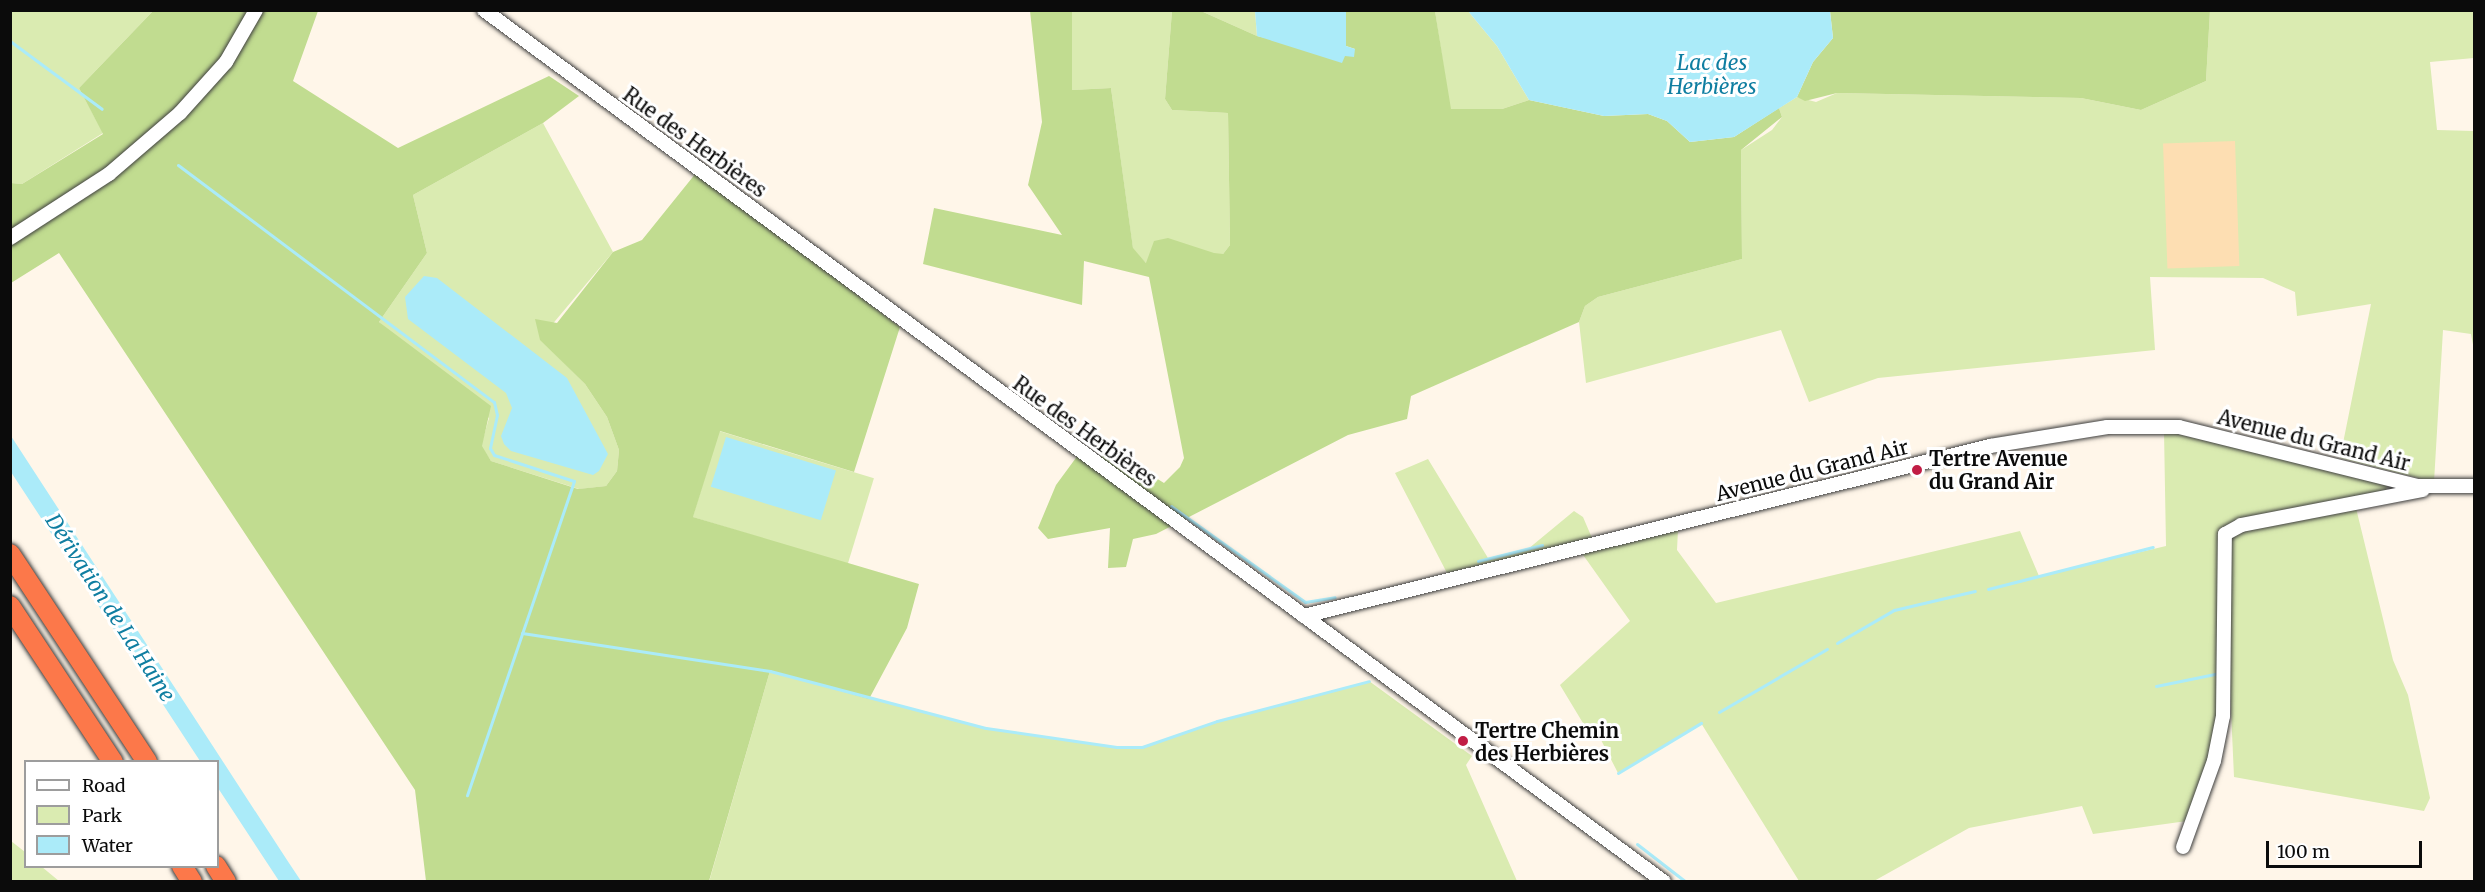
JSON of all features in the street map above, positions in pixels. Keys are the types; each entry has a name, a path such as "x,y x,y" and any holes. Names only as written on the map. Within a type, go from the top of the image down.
{"highway":[{"path":"10,554 146,760"},
{"path":"10,606 112,760"},
{"path":"183,868 192,882"},
{"path":"217,868 226,882"}],"street":[{"path":"10,238 109,174 180,113 226,62 256,10"},
{"name":"Rue des Herbières","path":"484,10 1664,882"},
{"name":"Avenue du Grand Air","path":"1304,616 1990,446 2107,427 2179,427 2431,489 2475,486"},
{"path":"2183,847 2214,761 2223,716 2225,534 2241,525 2431,489"}],"green space":[{"path":"10,11 153,11 79,88 103,133 22,184 11,183"},
{"path":"153,11 318,11 293,81 398,148 549,76 579,96 543,123 413,195 427,253 379,322 491,406 482,446 491,461 578,489 606,486 617,471 619,450 607,417 585,384 540,340 535,319 557,323 613,252 642,240 696,173 900,327 854,472 720,431 693,517 919,584 907,628 869,699 770,671 709,881 426,881 415,790 59,253 11,283 11,183 22,184 103,134 79,88"},
{"path":"1030,11 1072,11 1072,90 1111,88 1133,248 1146,263 1154,241 1168,238 1214,253 1223,254 1230,245 1228,113 1172,110 1165,99 1172,11 1201,11 1257,36 1345,56 1355,49 1346,46 1346,11 1435,11 1451,109 1502,109 1529,100 1604,116 1648,114 1667,121 1690,142 1734,137 1779,108 1782,117 1741,150 1742,259 1598,297 1585,306 1579,322 1411,396 1407,419 1348,435 1156,534 1133,539 1126,567 1108,568 1110,528 1048,539 1038,528 1056,485 1081,451 1093,460 1114,452 1164,483 1180,467 1184,458 1149,277 1084,261 1082,305 923,264 934,208 1062,235 1028,185 1042,122"},
{"path":"1072,11 1172,11 1165,99 1172,110 1228,113 1230,245 1223,254 1146,263 1133,249 1111,88 1072,90"},
{"path":"1201,11 1255,11 1257,36"},
{"path":"1435,11 1468,11 1497,46 1529,100 1502,109 1450,109"},
{"path":"1830,11 2210,11 2206,81 2141,110 2081,98 1837,93 1805,101 1797,97 1813,62 1833,38"},
{"path":"2210,11 2474,11 2474,58 2430,62 2437,130 2474,131 2474,350 2471,334 2443,330 2434,482 2340,458 2371,304 2297,316 2295,292 2263,278 2150,277 2155,350 1878,378 1809,402 1781,330 1586,383 1579,322 1585,306 1598,297 1742,259 1741,150 1772,130 1782,117 1779,108 1797,97 1816,102 1837,93 2081,98 2141,110 2206,81"},
{"path":"543,123 613,252 540,339 585,384 607,417 619,450 617,471 606,486 579,489 491,461 481,446 489,418 379,322 427,253 413,195"},
{"path":"719,431 874,478 848,564 693,517"},
{"path":"2164,431 2387,482 2386,493 2245,521 2219,540 2222,672 2215,746 2187,821 2093,834 2082,806 1969,828 1874,881 1799,881 1701,723 1618,773 1599,736 1592,738 1560,685 1630,621 1581,552 1678,530 1677,550 1716,603 2020,531 2039,576 2166,546"},
{"path":"1428,459 1488,558 1528,549 1574,511 1583,517 1592,538 1447,573 1395,473"},
{"path":"2356,508 2393,660 2408,695 2430,798 2424,811 2234,777 2224,553 2232,533"},
{"path":"770,671 986,728 1117,747 1142,747 1217,721 1369,681 1472,756 1466,765 1517,881 709,882"},
{"path":"11,841 24,851 24,868 43,868 59,881 11,881"}],"sand":[{"path":"2235,141 2239,266 2167,268 2163,144"}],"water":[{"path":"1255,11 1346,11 1346,46 1355,49 1354,57 1345,56 1342,63 1257,36"},
{"name":"Lac des Herbières","path":"1468,11 1830,11 1833,38 1813,62 1797,97 1734,137 1690,142 1667,121 1648,114 1604,116 1529,100 1497,46"},
{"path":"424,276 437,278 567,378 608,454 599,471 593,475 511,451 504,444 501,436 512,408 506,393 408,319 405,297"},
{"name":"Dérivation de La Haine","path":"11,436 301,881 279,881 219,790 219,760 199,760 11,472"},
{"path":"726,437 836,471 821,520 711,487"}],"waterway":[{"path":"10,41 102,109"},
{"path":"178,165 494,402 497,415 490,448 494,455 574,481 467,795"},
{"path":"1171,506 1305,602 1335,597"},
{"path":"1478,561 1542,545"},
{"path":"1988,589 2153,547"},
{"path":"1837,643 1894,610 1975,591"},
{"path":"522,633 770,671 986,728 1117,747 1142,747 1217,721 1369,681"},
{"path":"1719,712 1827,649"},
{"path":"2156,686 2220,673"},
{"path":"1618,773 1701,723"},
{"path":"1637,844 1686,882"}],"place":[{"name":"Tertre Avenue du Grand Air","path":"1917,470"},
{"name":"Tertre Chemin des Herbières","path":"1463,741"}]}
